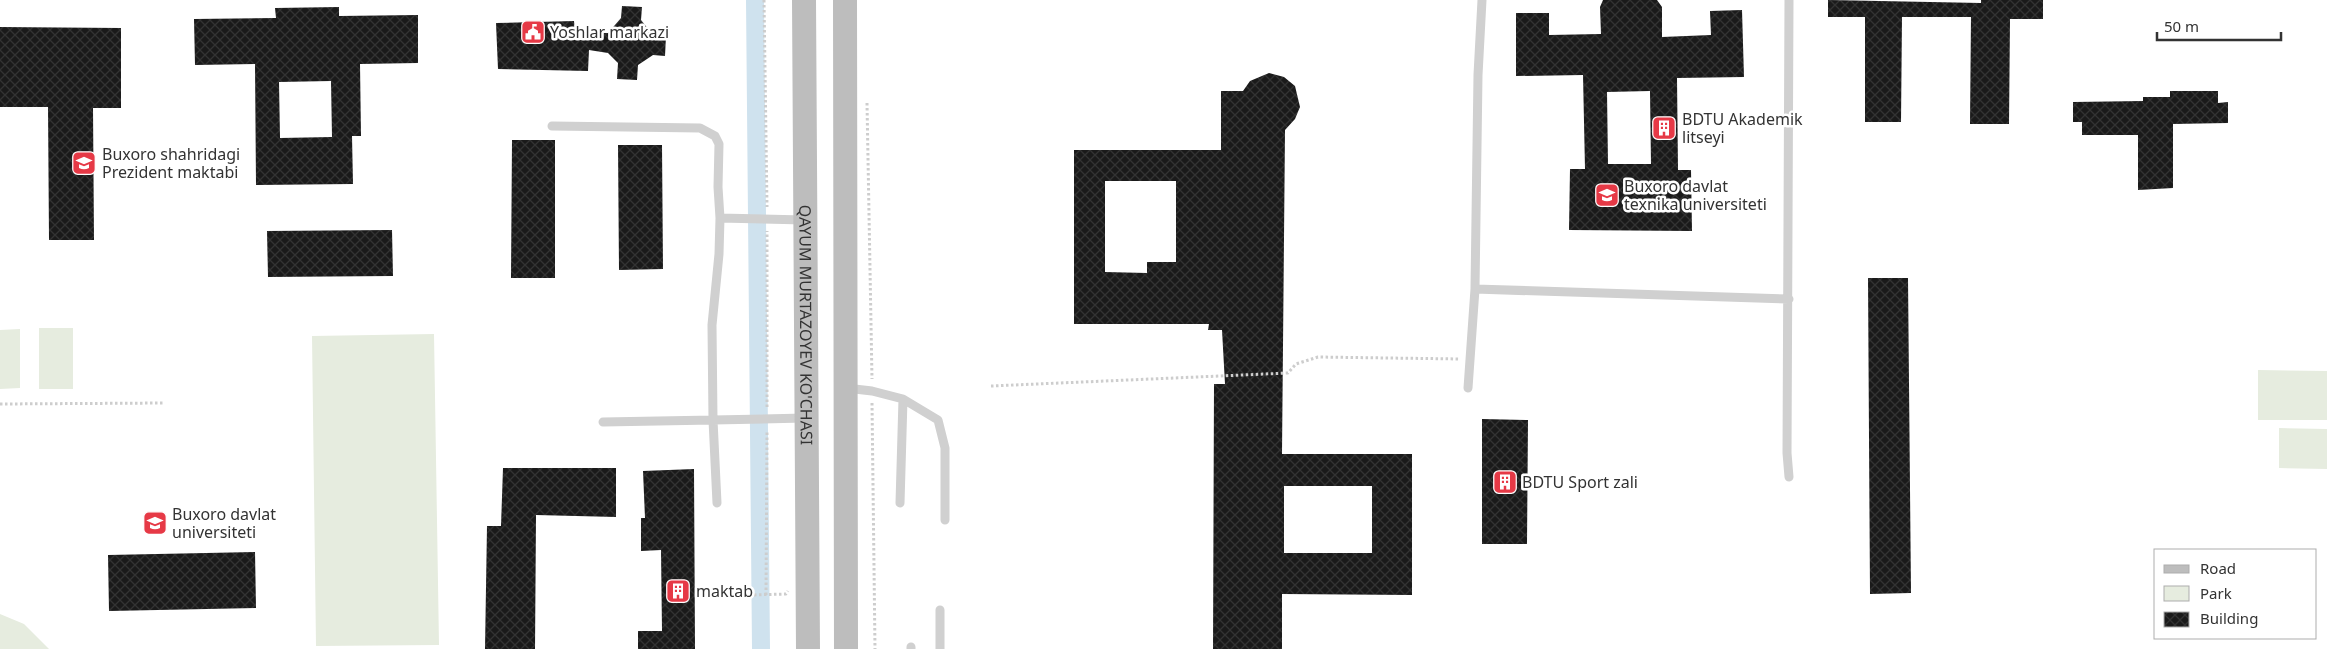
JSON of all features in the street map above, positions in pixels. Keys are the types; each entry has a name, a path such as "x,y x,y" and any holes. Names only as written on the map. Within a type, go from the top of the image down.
{"street":[{"name":"QAYUM MURTAZOYEV KO'CHASI","path":"804,0 808,649"},
{"path":"845,0 846,649"}],"lane":[{"path":"1468,388 1475,289 1478,75 1482,0"},
{"path":"1789,0 1787,453 1789,478"},
{"path":"552,126 700,128 715,136 719,144 719,254 712,324 713,420 717,503"},
{"path":"720,218 806,220"},
{"path":"1475,289 1788,298"},
{"path":"846,388 872,391 903,399 938,420 945,448 945,520"},
{"path":"900,503 903,399"},
{"path":"603,422 807,418"},
{"path":"940,610 940,649"}],"path":[{"path":"714,596 766,596 764,0"},
{"path":"867,98 875,649"},
{"path":"991,386 1288,373 1296,364 1318,358 1470,359"},
{"path":"0,404 165,403"}],"green space":[{"path":"39,328 73,328 73,389 39,389"},
{"path":"20,329 20,388 0,389 0,330"},
{"path":"434,334 439,645 316,646 312,336"},
{"path":"2258,370 2327,371 2327,420 2258,420"},
{"path":"2279,428 2327,429 2327,469 2279,468"},
{"path":"0,614 24,624 49,649 0,649"}],"building":[{"name":"BDTU Akademik litseyi","path":"1603,0 1657,0 1662,7 1662,37 1711,35 1710,11 1742,10 1744,77 1677,78 1678,170 1691,170 1692,231 1569,230 1570,169 1585,169 1583,75 1516,76 1516,13 1549,13 1549,35 1601,34 1600,7","holes":["1650,91 1651,164 1608,164 1607,92"]},
{"path":"1828,0 1981,3 1981,0 2043,0 2043,19 2010,19 2009,124 1970,124 1971,17 1902,17 1901,122 1865,122 1865,17 1828,17"},
{"path":"622,6 642,7 641,20 653,35 666,36 665,56 653,55 638,65 637,80 617,79 618,63 608,53 589,50 588,71 498,69 496,23 574,21 575,32 608,33 621,18"},
{"path":"339,7 339,16 418,15 418,63 360,64 361,136 352,136 353,184 256,185 255,64 195,65 194,19 276,18 275,8","holes":["331,81 332,137 280,138 279,82"]},
{"path":"0,27 121,28 121,108 93,108 94,240 49,240 48,107 0,107"},
{"path":"1269,73 1284,77 1295,86 1300,107 1295,119 1285,130 1282,454 1412,454 1412,595 1282,594 1282,649 1213,649 1214,384 1225,384 1222,330 1208,330 1209,324 1074,324 1074,150 1221,150 1221,91 1243,91 1250,81","holes":["1105,181 1176,181 1176,262 1147,262 1147,273 1105,272","1284,486 1372,486 1372,553 1284,553"]},
{"path":"2170,91 2218,91 2218,103 2228,102 2228,123 2173,124 2173,188 2138,190 2138,135 2082,135 2082,122 2073,122 2073,102 2143,101 2143,97 2170,97"},
{"path":"512,140 555,140 555,278 511,278"},
{"path":"618,145 662,145 663,269 619,270"},
{"path":"392,230 393,276 268,277 267,231"},
{"path":"1868,278 1908,278 1911,593 1870,594"},
{"name":"BDTU Sport zali","path":"1482,419 1528,420 1527,544 1482,544"},
{"path":"503,468 616,468 616,517 536,515 535,649 485,649 487,526 501,526"},
{"name":"maktab","path":"694,469 695,649 638,649 638,631 662,631 661,550 641,551 641,518 645,518 643,471"},
{"path":"255,552 256,608 109,611 108,555"}],"waterway":[{"path":"755,0 761,649"}],"place":[{"name":"Yoshlar markazi","path":"533,32"},
{"name":"BDTU Akademik litseyi","path":"1664,128"},
{"name":"Buxoro shahridagi Prezident maktabi","path":"84,163"},
{"name":"Buxoro davlat texnika universiteti","path":"1607,195"},
{"name":"BDTU Sport zali","path":"1505,482"},
{"name":"Buxoro davlat universiteti","path":"155,523"},
{"name":"maktab","path":"678,591"}]}
